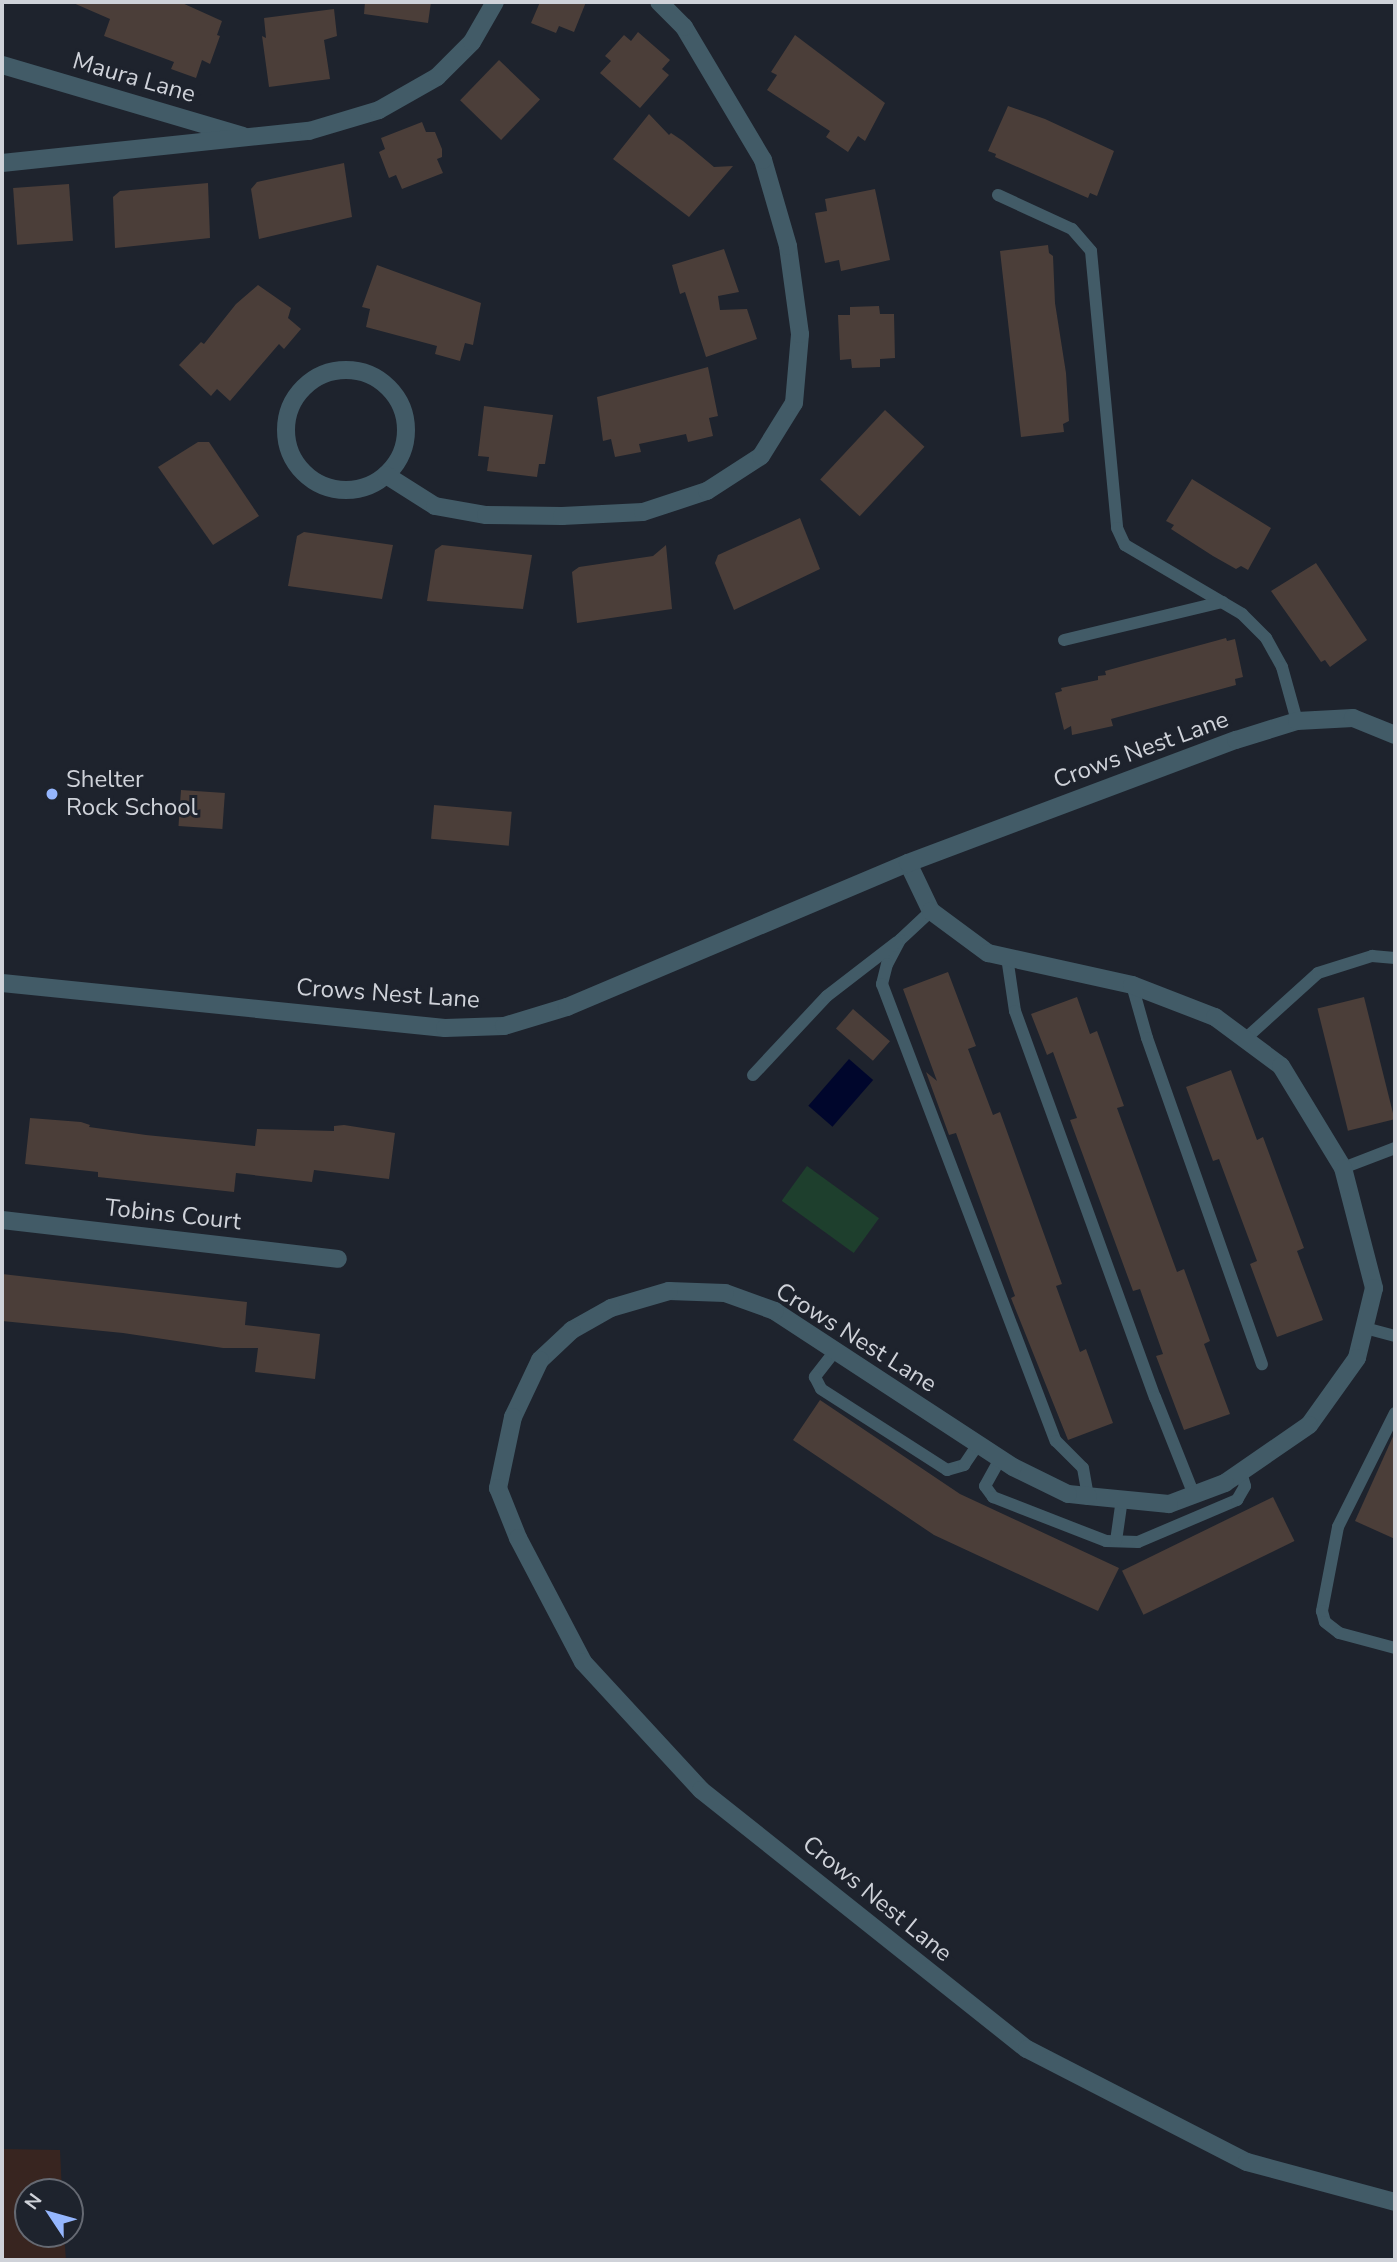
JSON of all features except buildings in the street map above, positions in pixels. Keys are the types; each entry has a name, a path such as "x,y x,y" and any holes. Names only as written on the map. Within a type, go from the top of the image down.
{"street":[{"name":"Maura Lane","path":"2,163 253,139 309,131 379,110 437,77 472,42 495,2"},
{"path":"386,475 435,506 486,515 562,516 643,512 707,491 761,456 794,403 798,321 788,246 763,160 684,27 659,2"},
{"name":"Maura Lane","path":"2,65 253,139"},
{"path":"337,370 351,370 372,376 388,387 400,404 406,428 404,449 386,475 372,485 339,491 318,485 299,469 288,451 285,435 290,407 307,384 337,370"},
{"name":"Crows Nest Lane","path":"2,983 445,1028 504,1026 567,1007 908,863 1297,721 1353,718 1395,735"},
{"name":"Crows Nest Lane","path":"908,863 931,911 988,953 1132,985 1215,1017 1281,1066 1343,1168 1374,1288 1357,1358 1309,1425 1226,1483 1169,1504 1068,1494 1000,1459 775,1311 725,1293 669,1292 611,1308 572,1330 540,1360 513,1417 498,1488 518,1538 583,1662 701,1790 1027,2049 1247,2162 1395,2202"},
{"name":"Tobins Court","path":"2,1220 338,1259"}],"lane":[{"path":"998,195 1072,229 1091,251 1117,528 1125,545 1242,614 1266,638 1282,667 1297,721"},
{"path":"1064,640 1223,603"},
{"path":"752,1075 827,996 900,940 931,911"},
{"path":"900,940 887,964 882,984 1056,1441 1083,1468 1088,1496"},
{"path":"1245,1039 1318,973 1372,956 1395,958"},
{"path":"1007,957 1015,1011 1155,1397 1194,1495"},
{"path":"1132,985 1147,1038 1262,1364"},
{"path":"1343,1168 1395,1148"},
{"path":"1365,1328 1395,1336"},
{"path":"835,1351 815,1377 821,1389 947,1470 964,1465 978,1444"},
{"path":"1395,1413 1338,1527 1322,1611 1325,1622 1339,1633 1395,1648"},
{"path":"1000,1459 985,1486 993,1497 1106,1541 1138,1542 1237,1500 1245,1486 1241,1472"},
{"path":"1116,1541 1122,1499"}],"shaded area":[{"path":"2,2149 60,2150 61,2178 14,2178 14,2248 65,2248 66,2260 2,2260"}],"green space":[{"path":"807,1166 879,1218 854,1253 782,1201"}],"water":[{"path":"849,1059 873,1080 832,1127 808,1106"}],"place":[{"name":"Shelter Rock School","path":"52,794"}]}
